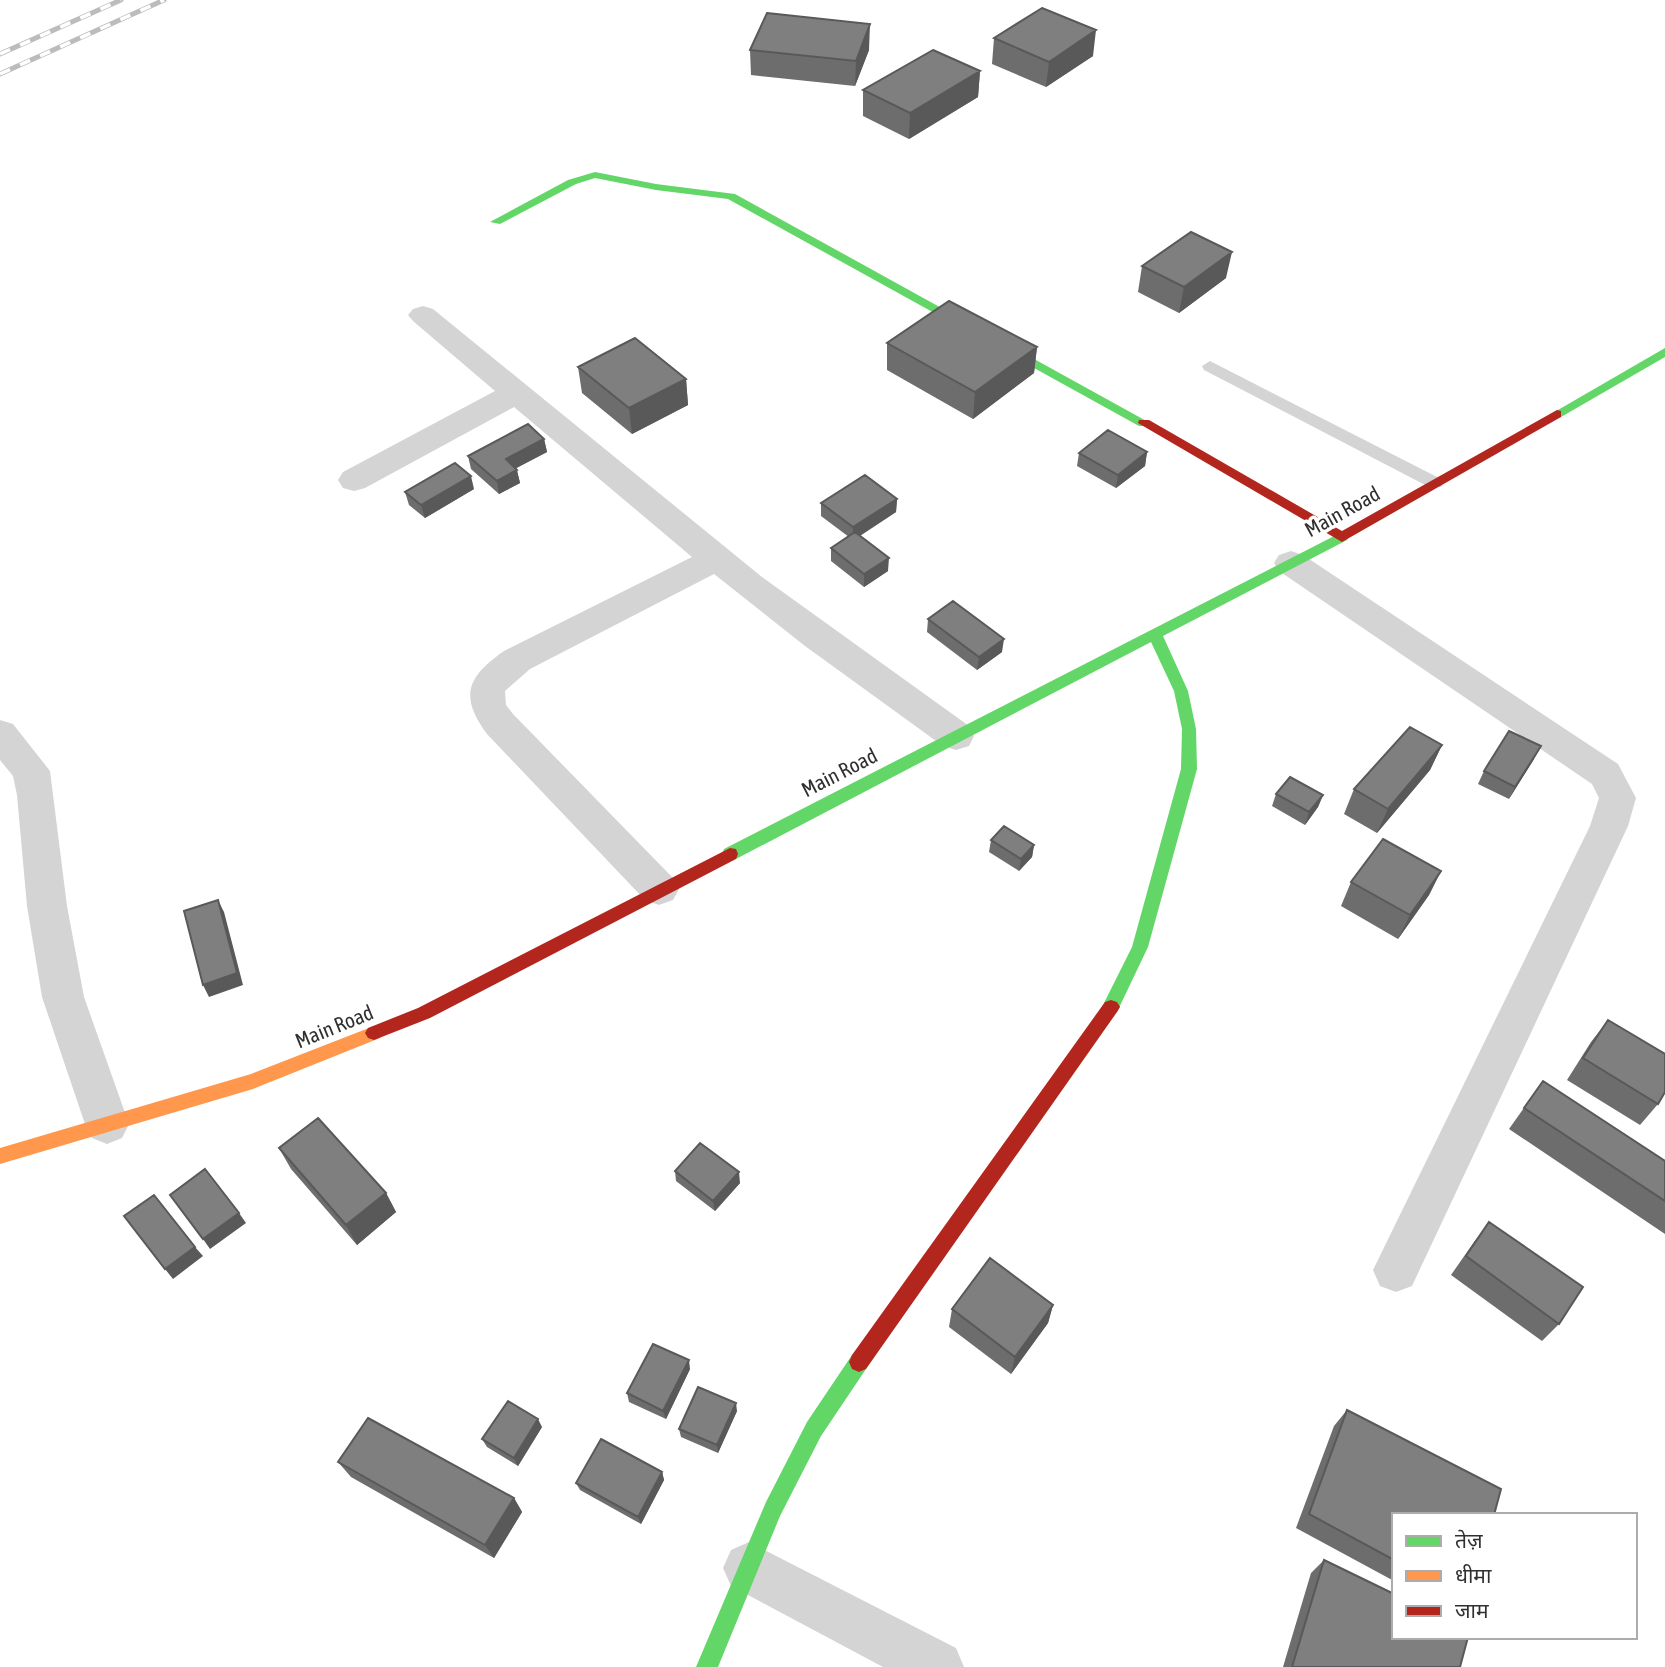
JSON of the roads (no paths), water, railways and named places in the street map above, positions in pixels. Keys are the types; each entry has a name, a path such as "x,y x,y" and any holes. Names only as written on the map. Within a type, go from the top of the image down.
{"street":[{"path":"496,222 572,181 595,176 731,196 1103,400 1341,537"},
{"path":"423,316 715,560 815,638 956,736"},
{"name":"Main Road","path":"0,1156 253,1081 424,1013 1341,537 1665,352"},
{"path":"354,480 516,393"},
{"path":"659,889 524,749 488,706 487,696 489,685 498,673 517,660 715,560"},
{"path":"1291,563 1605,774 1618,792 1618,807 1396,1270"},
{"path":"707,1667 773,1509 814,1429 862,1357 1096,1032 1126,979 1140,947 1189,769 1189,729 1181,691 1154,633"},
{"path":"0,734 31,771 36,795 47,906 63,997 107,1124"},
{"path":"749,1568 937,1667"}],"lane":[{"path":"1210,366 1435,483"}],"railway":[{"path":"0,54 121,0"},
{"path":"0,74 164,0"}]}
